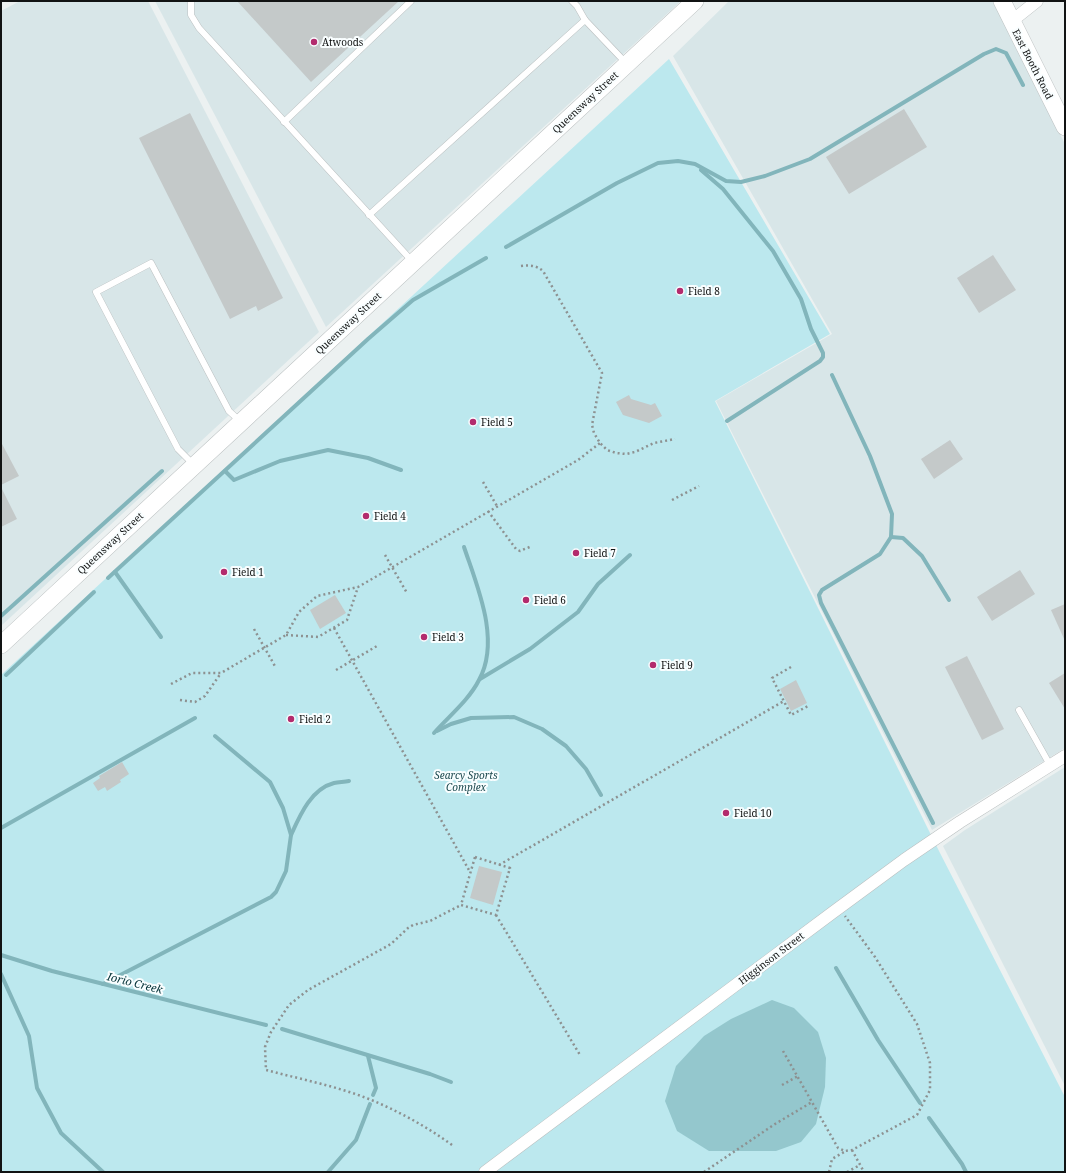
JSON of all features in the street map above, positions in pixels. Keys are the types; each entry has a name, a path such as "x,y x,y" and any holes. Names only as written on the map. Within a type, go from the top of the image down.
{"street":[{"name":"Queensway Street","path":"1,645 695,1"},
{"name":"East Booth Road","path":"1002,1 1065,127"},
{"path":"1012,21 1037,1"},
{"name":"Higginson Street","path":"485,1172 839,908 960,822 1065,756"}],"lane":[{"path":"191,1 191,15 199,28 413,262"},
{"path":"284,122 411,1"},
{"path":"572,1 577,6 585,20 627,64"},
{"path":"369,215 585,20"},
{"path":"194,465 178,449 96,292 151,263 230,411 241,422"},
{"path":"1018,710 1050,765"}],"path":[{"path":"521,266 534,266 543,271 602,373 592,424 594,433 600,443 607,450 626,454 635,452 654,443 675,439"},
{"path":"180,700 195,702 205,696 221,673 286,635 299,612 317,596 358,587 578,460 600,443"},
{"path":"483,482 497,506"},
{"path":"672,500 699,486"},
{"path":"488,511 516,549 520,551 532,546"},
{"path":"385,555 407,593"},
{"path":"286,635 318,637 347,620 358,587"},
{"path":"334,628 470,872"},
{"path":"254,629 276,668"},
{"path":"336,670 377,646"},
{"path":"791,667 772,678 791,715 810,705"},
{"path":"171,684 192,673 221,673"},
{"path":"499,865 784,701"},
{"path":"461,905 475,857 510,868 496,915"},
{"path":"452,1145 431,1130 394,1110 369,1099 337,1088 266,1070 266,1047 271,1032 289,1005 308,990 391,944 413,925 430,921 461,905 496,915 580,1055"},
{"path":"829,1172 832,1159 845,1151 852,1150 917,1115 930,1090 930,1063 917,1024 875,957 839,908"},
{"path":"783,1051 838,1148 845,1151"},
{"path":"782,1085 798,1076"},
{"path":"704,1172 775,1124 812,1102"},
{"path":"852,1150 864,1172"},
{"path":"847,1172 860,1165"}],"shaded area":[{"path":"20,1 148,1 319,332 1,626 1,11"},
{"path":"155,1 681,1 326,327"},
{"path":"729,1 993,1 1065,144 1065,748 932,830 716,401 832,334 673,56"},
{"path":"1065,767 1065,1086 943,846 965,830"},
{"path":"772,1000 794,1008 818,1032 826,1058 825,1087 816,1124 801,1142 776,1151 709,1151 677,1131 665,1101 676,1066 704,1036 731,1019"}],"green space":[{"name":"Searcy Sports Complex","path":"669,59 830,334 715,401 940,853 1065,1097 1065,1172 1,1172 1,675"}],"building":[{"name":"Atwoods","path":"237,1 399,1 311,82"},
{"path":"904,109 927,147 849,194 826,157"},
{"path":"190,113 283,298 258,311 256,306 230,319 139,138"},
{"path":"993,255 1016,290 979,313 957,278"},
{"path":"629,395 631,399 651,405 655,403 662,416 649,423 623,415 616,402"},
{"path":"950,440 963,459 934,479 921,459"},
{"path":"1,442 19,476 1,485"},
{"path":"1,487 17,519 1,527"},
{"path":"1020,570 1035,594 992,621 977,597"},
{"path":"335,595 346,613 320,629 310,610"},
{"path":"1065,604 1065,641 1051,610"},
{"path":"967,656 1004,729 982,740 945,667"},
{"path":"1065,673 1065,709 1049,683"},
{"path":"796,680 807,703 791,711 780,689"},
{"path":"122,762 129,774 120,780 121,782 107,791 105,787 98,791 93,783 100,778 99,776"},
{"path":"479,866 502,872 493,905 470,898"}],"waterway":[{"path":"506,247 617,183 658,163 678,161 695,164 726,181 741,182 765,176 810,159 984,54 996,49 1006,53 1023,85"},
{"path":"701,170 723,189 773,251 801,299 811,329 823,353 823,357 820,361 727,421"},
{"path":"108,578 368,339 413,300 486,258"},
{"path":"832,375 870,456 892,514 891,537 880,554 822,590 819,595 821,603 933,823"},
{"path":"225,471 234,480 280,461 328,450 368,458 401,470"},
{"path":"1,616 162,471"},
{"path":"891,537 903,538 922,556 949,600"},
{"path":"434,733 458,708 475,687 485,664 488,648 485,613 464,547"},
{"path":"480,679 530,649 578,612 598,584 630,555"},
{"path":"115,572 161,637"},
{"path":"6,675 94,592"},
{"path":"437,731 451,724 471,718 514,717 542,729 566,746 586,769 601,795"},
{"path":"1,828 195,718"},
{"path":"103,984 271,897 276,892 286,871 291,835 283,808 270,782 215,736"},
{"path":"291,835 302,811 319,791 334,783 349,781"},
{"name":"Iorio Creek","path":"1,955 52,971 266,1025"},
{"path":"836,968 878,1040 920,1103"},
{"path":"1,974 29,1036 37,1088 61,1133 103,1172"},
{"name":"Iorio Creek","path":"282,1029 430,1074 451,1082"},
{"path":"368,1056 376,1088 373,1095"},
{"path":"328,1172 356,1140 370,1104"},
{"path":"929,1118 962,1164 966,1172"}],"place":[{"name":"Atwoods","path":"314,42"},
{"name":"Field 8","path":"680,291"},
{"name":"Field 5","path":"473,422"},
{"name":"Field 4","path":"366,516"},
{"name":"Field 7","path":"576,553"},
{"name":"Field 1","path":"224,572"},
{"name":"Field 6","path":"526,600"},
{"name":"Field 3","path":"424,637"},
{"name":"Field 9","path":"653,665"},
{"name":"Field 2","path":"291,719"},
{"name":"Field 10","path":"726,813"}]}
